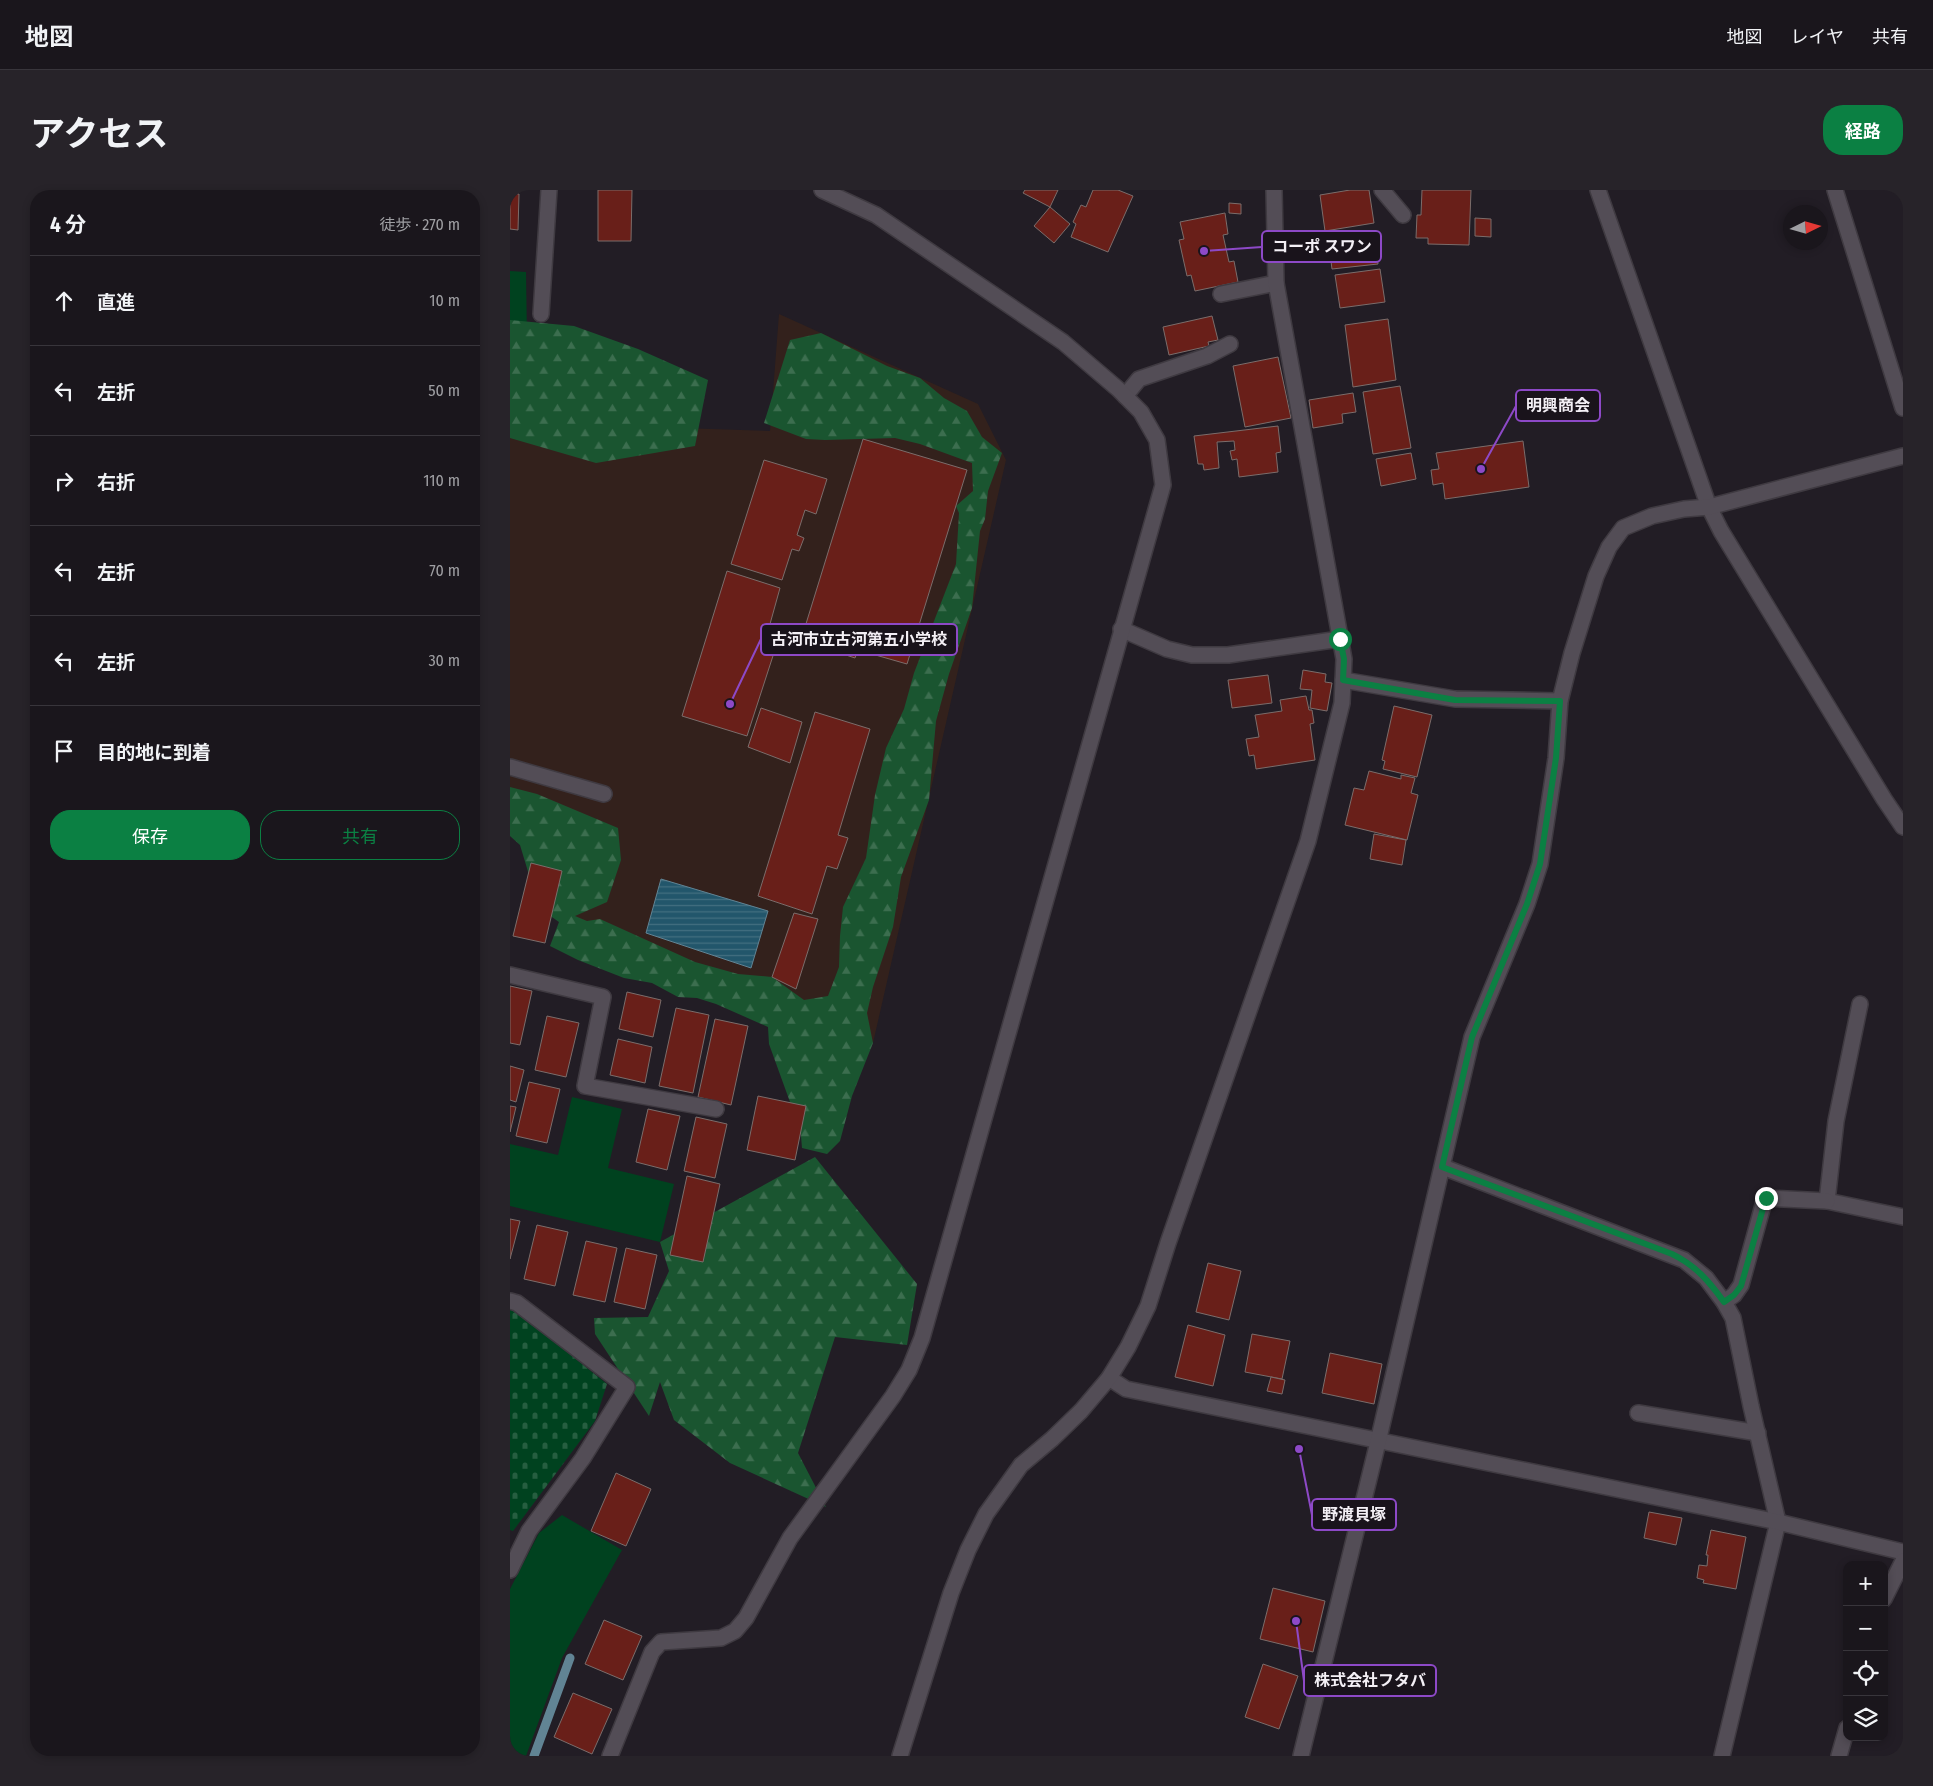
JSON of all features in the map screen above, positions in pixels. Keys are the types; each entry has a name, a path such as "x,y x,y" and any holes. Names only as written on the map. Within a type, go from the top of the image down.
{"street":[{"path":"541,314 549,190"},
{"path":"610,1756 652,1652 661,1642 721,1638 735,1631 746,1618 790,1538 893,1396 909,1370 922,1338 1163,485 1157,440 1141,412 1063,342 876,215 822,190"},
{"path":"900,1756 951,1593 968,1550 986,1514 1021,1465 1081,1411 1109,1378 1128,1347 1148,1306 1168,1243 1308,840 1342,703 1344,659 1276,283 1274,190"},
{"path":"1382,190 1403,215"},
{"path":"1598,190 1709,507 1726,540 1884,800 1903,827"},
{"path":"1835,190 1903,408"},
{"path":"1221,294 1276,283"},
{"path":"1125,396 1139,378 1207,356 1230,344"},
{"path":"1300,1756 1378,1442 1472,1037 1527,904 1540,864 1556,758 1560,701 1572,653 1596,576 1609,547 1622,528 1652,516 1684,509 1709,507 1903,456"},
{"path":"1121,629 1167,649 1192,655 1228,656 1340,639"},
{"path":"1343,680 1455,700 1560,701"},
{"path":"510,766 604,794"},
{"path":"510,974 604,997 585,1086 716,1110"},
{"path":"1827,1202 1836,1121 1860,1004"},
{"path":"1442,1167 1684,1260 1706,1278 1733,1318 1778,1522 1722,1756"},
{"path":"1724,1302 1734,1295 1741,1286 1766,1198 1827,1202 1903,1217"},
{"path":"510,1301 517,1303 626,1387 583,1458 529,1531 510,1570"},
{"path":"1109,1378 1126,1388 1378,1442 1778,1522 1903,1552"},
{"path":"1638,1413 1758,1433"},
{"path":"1888,1591 1903,1561"},
{"path":"1840,1756 1844,1741"}],"shaded area":[{"path":"779,314 978,404 1006,460 873,1043 564,946 592,841 510,816 510,379 649,427 770,431"}],"green space":[{"path":"510,271 526,272 527,339 510,333"},
{"path":"510,320 574,326 638,349 708,380 695,446 596,463 510,438"},
{"path":"821,333 887,366 920,378 944,398 967,411 982,437 1002,453 988,491 985,519 980,531 972,608 949,674 936,721 929,800 901,877 893,927 873,987 867,1013 873,1043 852,1096 840,1141 827,1154 802,1148 800,1124 769,1044 768,1027 716,1004 697,998 678,997 652,983 624,978 578,960 550,946 559,922 539,908 520,845 510,836 510,787 537,794 618,828 621,860 607,902 575,916 587,921 600,919 695,962 738,974 772,977 804,1000 828,996 839,967 843,907 866,858 875,795 886,748 904,709 914,673 956,564 959,513 956,506 973,491 972,463 920,444 895,438 806,439 764,423 790,340"},
{"path":"572,1097 622,1109 608,1168 674,1184 660,1242 510,1206 510,1144 558,1155"},
{"path":"815,1157 917,1284 907,1345 835,1337 798,1453 826,1507 730,1463 674,1420 660,1382 649,1416 595,1334 594,1318 648,1317 669,1271 660,1242"},
{"path":"510,1310 517,1312 607,1384 595,1421 513,1531 510,1530"},
{"path":"562,1515 622,1550 562,1658 526,1756 510,1756 510,1589 539,1533"}],"water":[{"path":"661,879 768,911 751,968 646,933"}],"building":[{"path":"598,190 632,190 631,241 598,241"},
{"path":"1025,190 1058,190 1050,207 1023,193"},
{"path":"1093,190 1118,190 1133,196 1108,252 1071,237 1076,224 1073,222 1081,205 1086,207"},
{"path":"1350,190 1369,190 1374,223 1325,231 1320,195"},
{"path":"1422,190 1471,190 1469,245 1428,244 1428,238 1416,238 1417,215 1421,215"},
{"path":"510,194 519,194 518,230 510,229"},
{"path":"1229,203 1241,204 1241,214 1229,213"},
{"path":"1050,207 1070,224 1054,243 1034,226"},
{"path":"1225,213 1228,234 1223,235 1229,262 1234,261 1238,282 1195,291 1191,275 1187,276 1179,240 1184,239 1180,222"},
{"path":"1475,218 1491,219 1491,237 1475,236"},
{"path":"1374,233 1378,264 1332,269 1328,238"},
{"path":"1380,269 1385,302 1340,308 1335,275"},
{"path":"1212,316 1218,340 1208,342 1209,346 1169,355 1163,327"},
{"path":"1388,319 1396,380 1353,387 1345,325"},
{"path":"1278,357 1291,418 1245,427 1233,366"},
{"path":"1400,386 1411,448 1373,454 1363,392"},
{"path":"1353,393 1356,412 1342,414 1343,423 1313,428 1309,400"},
{"path":"1278,426 1281,452 1276,453 1278,472 1239,477 1237,459 1232,460 1230,451 1235,450 1234,441 1217,442 1219,468 1204,470 1203,464 1198,464 1194,436"},
{"path":"863,439 967,470 907,664 858,650 855,658 801,640"},
{"path":"1523,441 1529,487 1445,499 1443,483 1433,485 1431,470 1439,469 1436,453"},
{"path":"1411,453 1416,479 1381,486 1376,459"},
{"path":"764,460 827,479 816,514 805,510 797,535 804,538 799,551 792,549 782,580 731,564"},
{"path":"727,571 780,588 770,624 782,628 747,736 682,716"},
{"path":"1303,670 1326,674 1325,682 1332,683 1327,711 1310,708 1312,690 1300,689"},
{"path":"1268,675 1272,703 1232,708 1228,680"},
{"path":"1306,696 1309,710 1312,710 1314,723 1310,724 1315,760 1256,769 1254,755 1249,756 1246,739 1259,737 1255,715 1282,711 1280,700"},
{"path":"1394,706 1432,715 1417,777 1383,769 1385,761 1382,760"},
{"path":"761,708 802,722 790,763 748,747"},
{"path":"815,712 870,729 838,835 848,838 837,869 827,866 812,914 758,896"},
{"path":"1369,771 1401,779 1401,775 1415,778 1411,793 1418,795 1407,840 1345,825 1354,788 1364,790"},
{"path":"1374,834 1406,840 1402,865 1370,859"},
{"path":"531,863 562,871 545,943 513,936"},
{"path":"794,913 818,919 796,989 772,977"},
{"path":"510,986 532,991 520,1045 510,1043"},
{"path":"627,992 661,1000 653,1037 619,1029"},
{"path":"676,1008 709,1015 693,1093 659,1086"},
{"path":"547,1016 579,1023 566,1077 535,1070"},
{"path":"715,1019 748,1026 731,1105 698,1097"},
{"path":"618,1039 652,1047 645,1083 610,1075"},
{"path":"510,1066 524,1070 516,1102 510,1100"},
{"path":"529,1082 560,1089 547,1143 516,1136"},
{"path":"758,1096 806,1106 795,1160 747,1150"},
{"path":"510,1106 516,1107 510,1132"},
{"path":"648,1109 680,1116 667,1170 636,1162"},
{"path":"696,1117 727,1124 715,1178 684,1171"},
{"path":"687,1176 720,1184 703,1262 670,1255"},
{"path":"510,1219 520,1221 510,1259"},
{"path":"537,1225 568,1232 555,1286 524,1279"},
{"path":"586,1241 617,1248 605,1302 573,1295"},
{"path":"626,1248 657,1255 645,1309 614,1302"},
{"path":"1208,1263 1241,1271 1229,1320 1196,1312"},
{"path":"1188,1325 1225,1335 1213,1386 1175,1377"},
{"path":"1252,1334 1290,1341 1282,1379 1245,1372"},
{"path":"1330,1353 1382,1364 1374,1404 1322,1393"},
{"path":"1271,1377 1285,1380 1282,1394 1267,1391"},
{"path":"616,1473 651,1489 626,1546 591,1531"},
{"path":"1649,1512 1682,1518 1676,1545 1644,1538"},
{"path":"1711,1530 1746,1537 1736,1589 1703,1583 1704,1580 1697,1578 1699,1565 1707,1566 1708,1555 1706,1555"},
{"path":"1273,1588 1325,1601 1313,1652 1260,1639"},
{"path":"604,1620 642,1636 623,1680 585,1664"},
{"path":"1263,1664 1298,1676 1279,1729 1245,1717"},
{"path":"573,1693 612,1709 592,1754 554,1737"}],"waterway":[{"path":"534,1756 570,1658"}],"place":[{"name":"コーポ スワン","path":"1204,251"},
{"name":"明興商会","path":"1481,469"},
{"name":"古河市立古河第五小学校","path":"730,704"},
{"name":"野渡貝塚","path":"1299,1449"},
{"name":"株式会社フタバ","path":"1296,1621"}],"route":[{"path":"1340,639 1344,659 1343,680 1455,700 1560,701 1556,758 1540,864 1527,904 1472,1037 1442,1167 1672,1254 1684,1260 1706,1278 1724,1302 1734,1295 1741,1286 1766,1198"}]}
